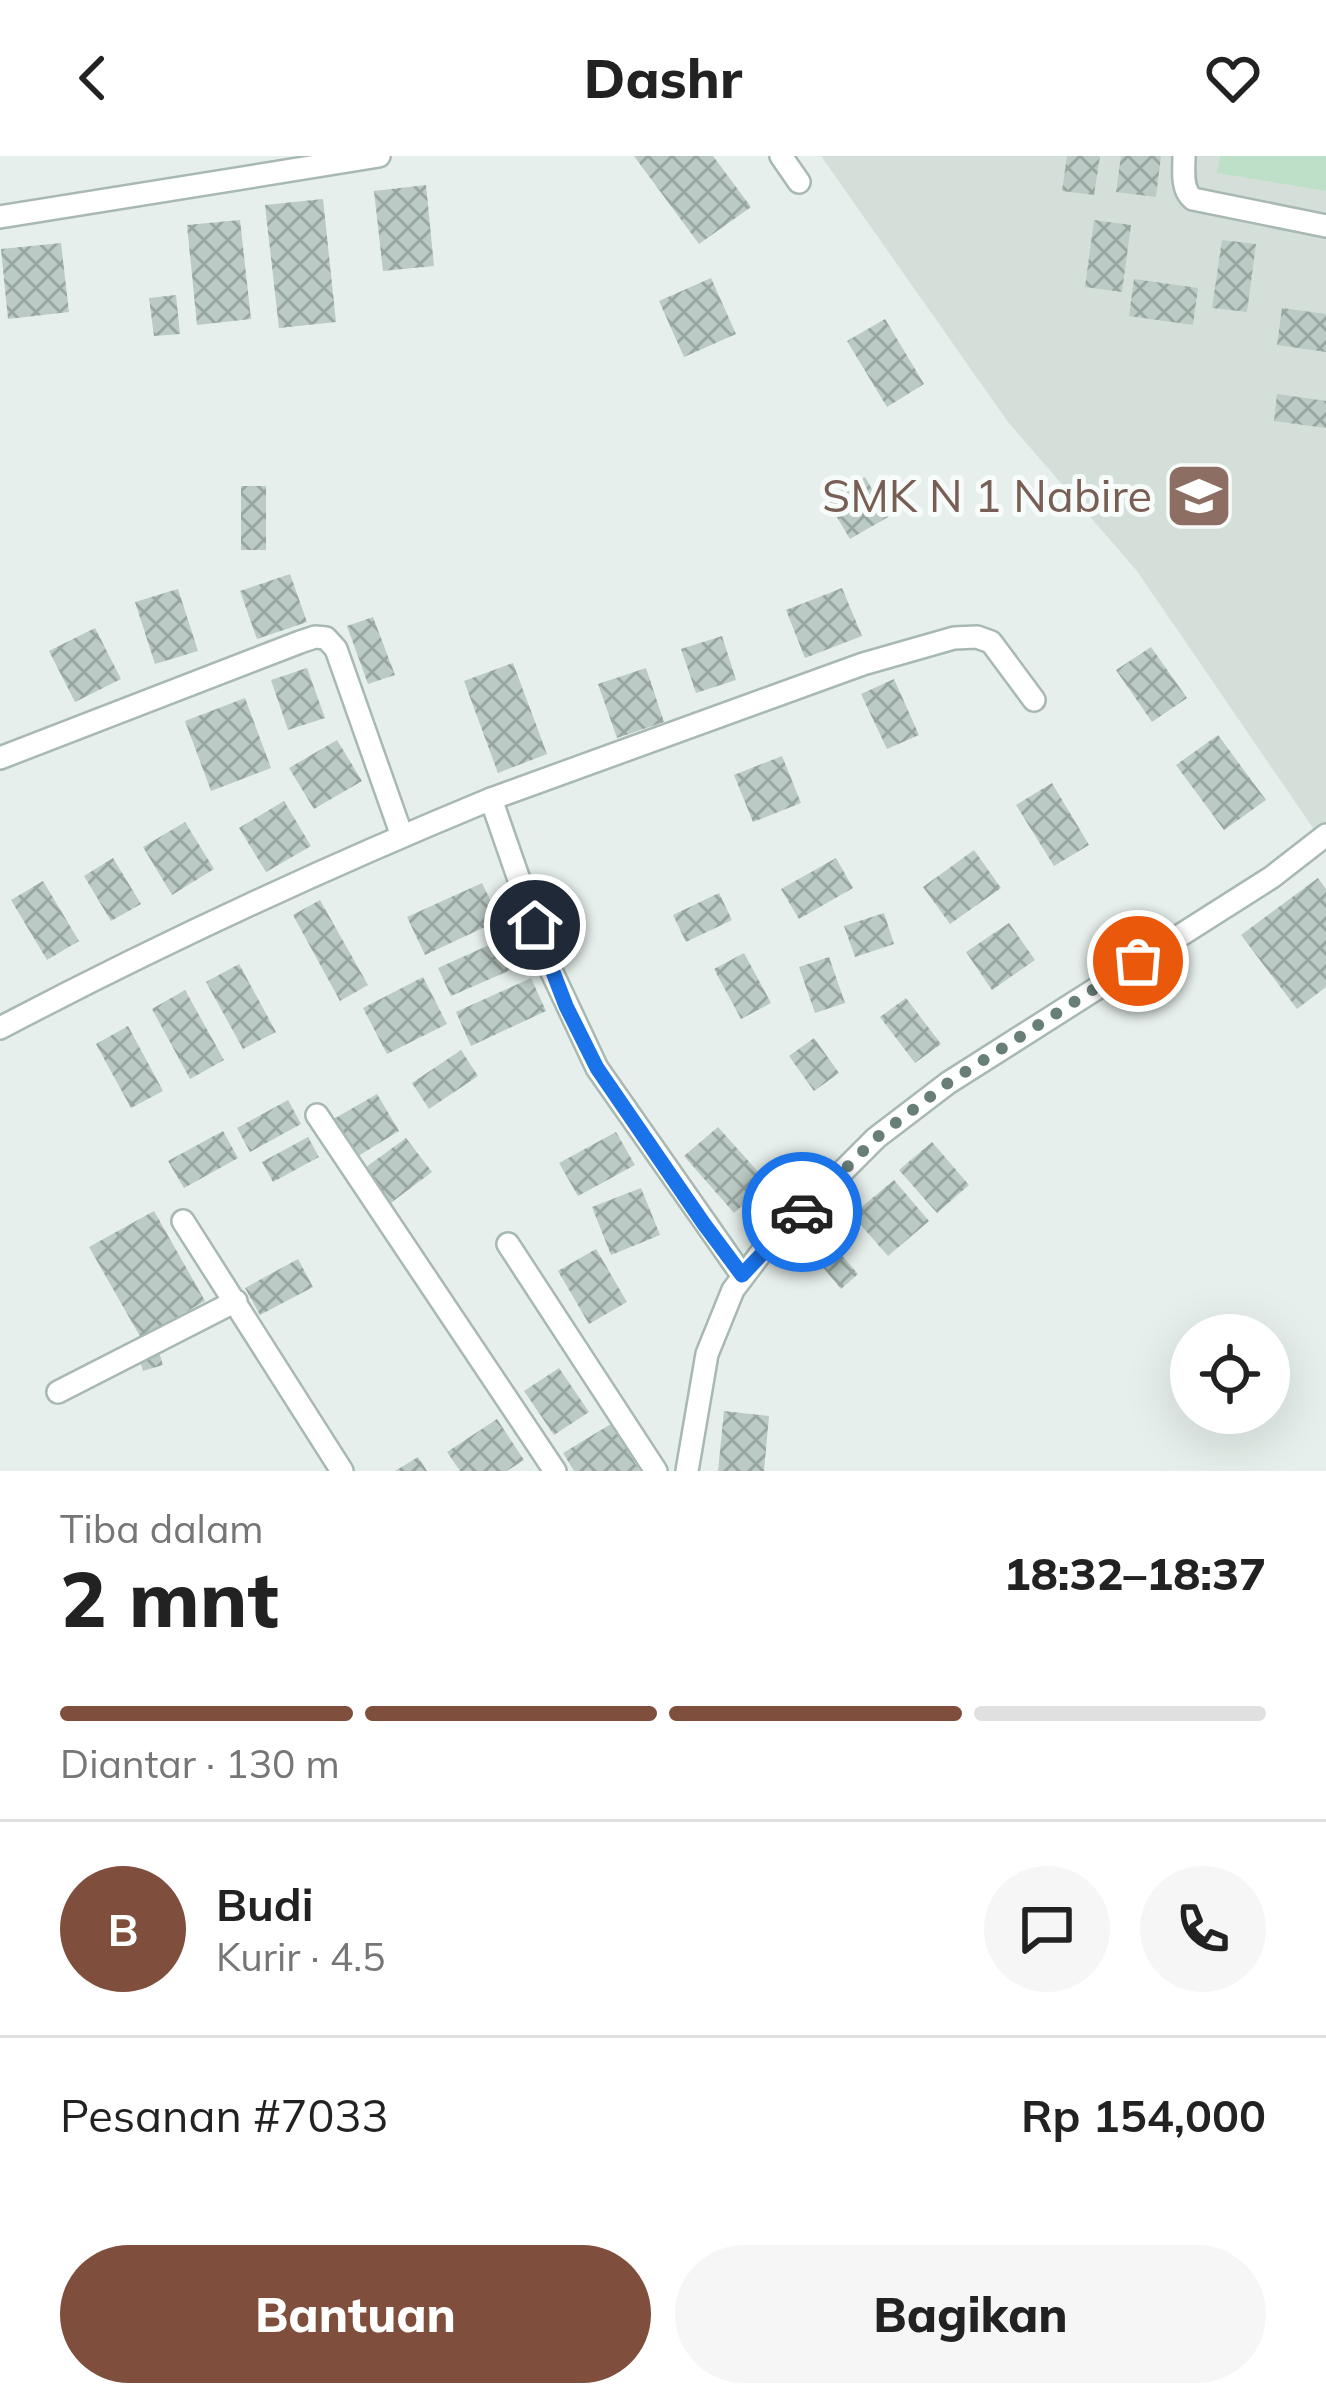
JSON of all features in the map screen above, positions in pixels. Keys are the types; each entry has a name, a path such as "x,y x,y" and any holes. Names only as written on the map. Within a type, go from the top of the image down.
{"street":[{"path":"0,218 379,156"},
{"path":"781,156 799,182"},
{"path":"1184,156 1185,186 1193,199 1326,226"},
{"path":"0,1028 175,938 402,836 863,664 954,638 976,637 992,642 1034,700"},
{"path":"0,758 300,642 326,638 336,650 402,836"},
{"path":"491,800 549,966 597,1068 742,1275"},
{"path":"687,1471 707,1354 742,1275 876,1138 948,1083 1272,878 1326,835"},
{"path":"317,1115 555,1471"},
{"path":"183,1220 342,1471"},
{"path":"508,1244 656,1471"},
{"path":"58,1393 236,1301"}],"shaded area":[{"name":"SMK N 1 Nabire","path":"821,156 1326,156 1326,847 1137,571 1008,422"}],"green space":[{"path":"1220,156 1326,156 1326,191 1217,173"}],"building":[{"path":"634,156 713,156 751,207 699,244"},
{"path":"1067,156 1100,156 1094,195 1062,191"},
{"path":"1121,156 1161,156 1156,197 1116,192"},
{"path":"426,185 434,266 383,271 374,191"},
{"path":"323,199 336,322 279,328 265,205"},
{"path":"240,220 251,319 197,325 187,225"},
{"path":"1094,220 1131,225 1122,292 1085,287"},
{"path":"1222,240 1256,244 1247,312 1212,308"},
{"path":"61,243 69,312 8,319 1,249"},
{"path":"711,278 736,334 684,357 659,301"},
{"path":"1134,279 1198,288 1193,325 1129,316"},
{"path":"176,295 180,334 154,336 149,298"},
{"path":"1282,308 1326,314 1326,352 1277,345"},
{"path":"885,319 924,384 887,407 847,341"},
{"path":"1277,394 1326,401 1326,428 1274,421"},
{"path":"865,477 888,517 850,539 826,499"},
{"path":"241,486 266,486 266,550 241,550"},
{"path":"290,574 307,622 257,639 240,591"},
{"path":"842,588 862,636 805,658 786,610"},
{"path":"178,589 198,651 155,664 135,602"},
{"path":"373,617 395,675 368,684 347,626"},
{"path":"95,628 121,679 75,702 49,651"},
{"path":"722,636 736,680 696,693 681,649"},
{"path":"1151,647 1187,698 1152,722 1116,670"},
{"path":"513,663 547,754 498,773 464,681"},
{"path":"307,668 325,718 288,730 271,680"},
{"path":"646,668 664,722 617,738 598,684"},
{"path":"894,679 919,735 887,749 861,694"},
{"path":"245,698 271,768 211,791 185,721"},
{"path":"1218,735 1266,800 1224,830 1176,765"},
{"path":"337,740 362,781 314,809 289,768"},
{"path":"782,756 801,803 753,822 734,775"},
{"path":"1052,783 1089,845 1054,866 1016,805"},
{"path":"284,801 311,846 266,872 239,828"},
{"path":"185,822 214,869 172,895 143,847"},
{"path":"974,850 1001,888 950,924 923,887"},
{"path":"113,858 141,904 111,921 84,876"},
{"path":"836,858 853,888 799,919 781,889"},
{"path":"1318,878 1326,889 1326,987 1297,1009 1241,935"},
{"path":"43,881 79,941 47,960 11,900"},
{"path":"482,883 500,920 425,955 407,917"},
{"path":"719,893 732,920 686,942 673,915"},
{"path":"320,900 368,985 340,1001 293,915"},
{"path":"884,913 894,944 855,957 844,926"},
{"path":"1009,923 1035,960 992,990 966,952"},
{"path":"509,936 522,965 451,996 438,968"},
{"path":"744,953 771,1003 741,1019 714,969"},
{"path":"829,957 845,1003 815,1013 799,967"},
{"path":"239,964 276,1032 243,1049 206,982"},
{"path":"423,977 447,1024 387,1054 363,1008"},
{"path":"531,978 546,1011 471,1046 456,1012"},
{"path":"185,990 224,1060 190,1079 152,1009"},
{"path":"906,998 941,1044 915,1063 880,1017"},
{"path":"128,1026 163,1091 131,1108 96,1044"},
{"path":"814,1038 839,1073 814,1091 789,1056"},
{"path":"461,1050 478,1076 429,1109 412,1083"},
{"path":"377,1094 399,1131 355,1158 332,1120"},
{"path":"288,1100 301,1124 250,1152 237,1128"},
{"path":"718,1127 768,1183 734,1213 684,1156"},
{"path":"223,1131 238,1158 184,1188 168,1161"},
{"path":"616,1132 635,1165 578,1196 559,1163"},
{"path":"308,1137 319,1157 273,1182 262,1162"},
{"path":"406,1138 432,1172 388,1205 362,1170"},
{"path":"932,1142 969,1185 937,1213 899,1170"},
{"path":"894,1180 929,1221 888,1256 852,1215"},
{"path":"641,1188 660,1235 611,1255 592,1207"},
{"path":"154,1211 205,1301 141,1338 89,1247"},
{"path":"833,1245 858,1274 841,1289 816,1259"},
{"path":"596,1249 627,1302 589,1324 558,1271"},
{"path":"298,1259 313,1287 260,1315 245,1288"},
{"path":"159,1352 163,1365 143,1371 139,1358"},
{"path":"559,1368 589,1412 554,1435 524,1391"},
{"path":"724,1411 769,1416 764,1471 718,1471"},
{"path":"497,1419 524,1460 507,1471 460,1471 447,1452"},
{"path":"611,1424 640,1471 574,1471 563,1453"},
{"path":"418,1457 427,1471 395,1471"}],"way so far":[{"path":"802,1212 876,1138 948,1083 1138,961"}],"place":[{"name":"SMK N 1 Nabire","path":"1199,496"}],"route":[{"path":"535,925 566,1006 606,1084 742,1275 802,1212"}]}
